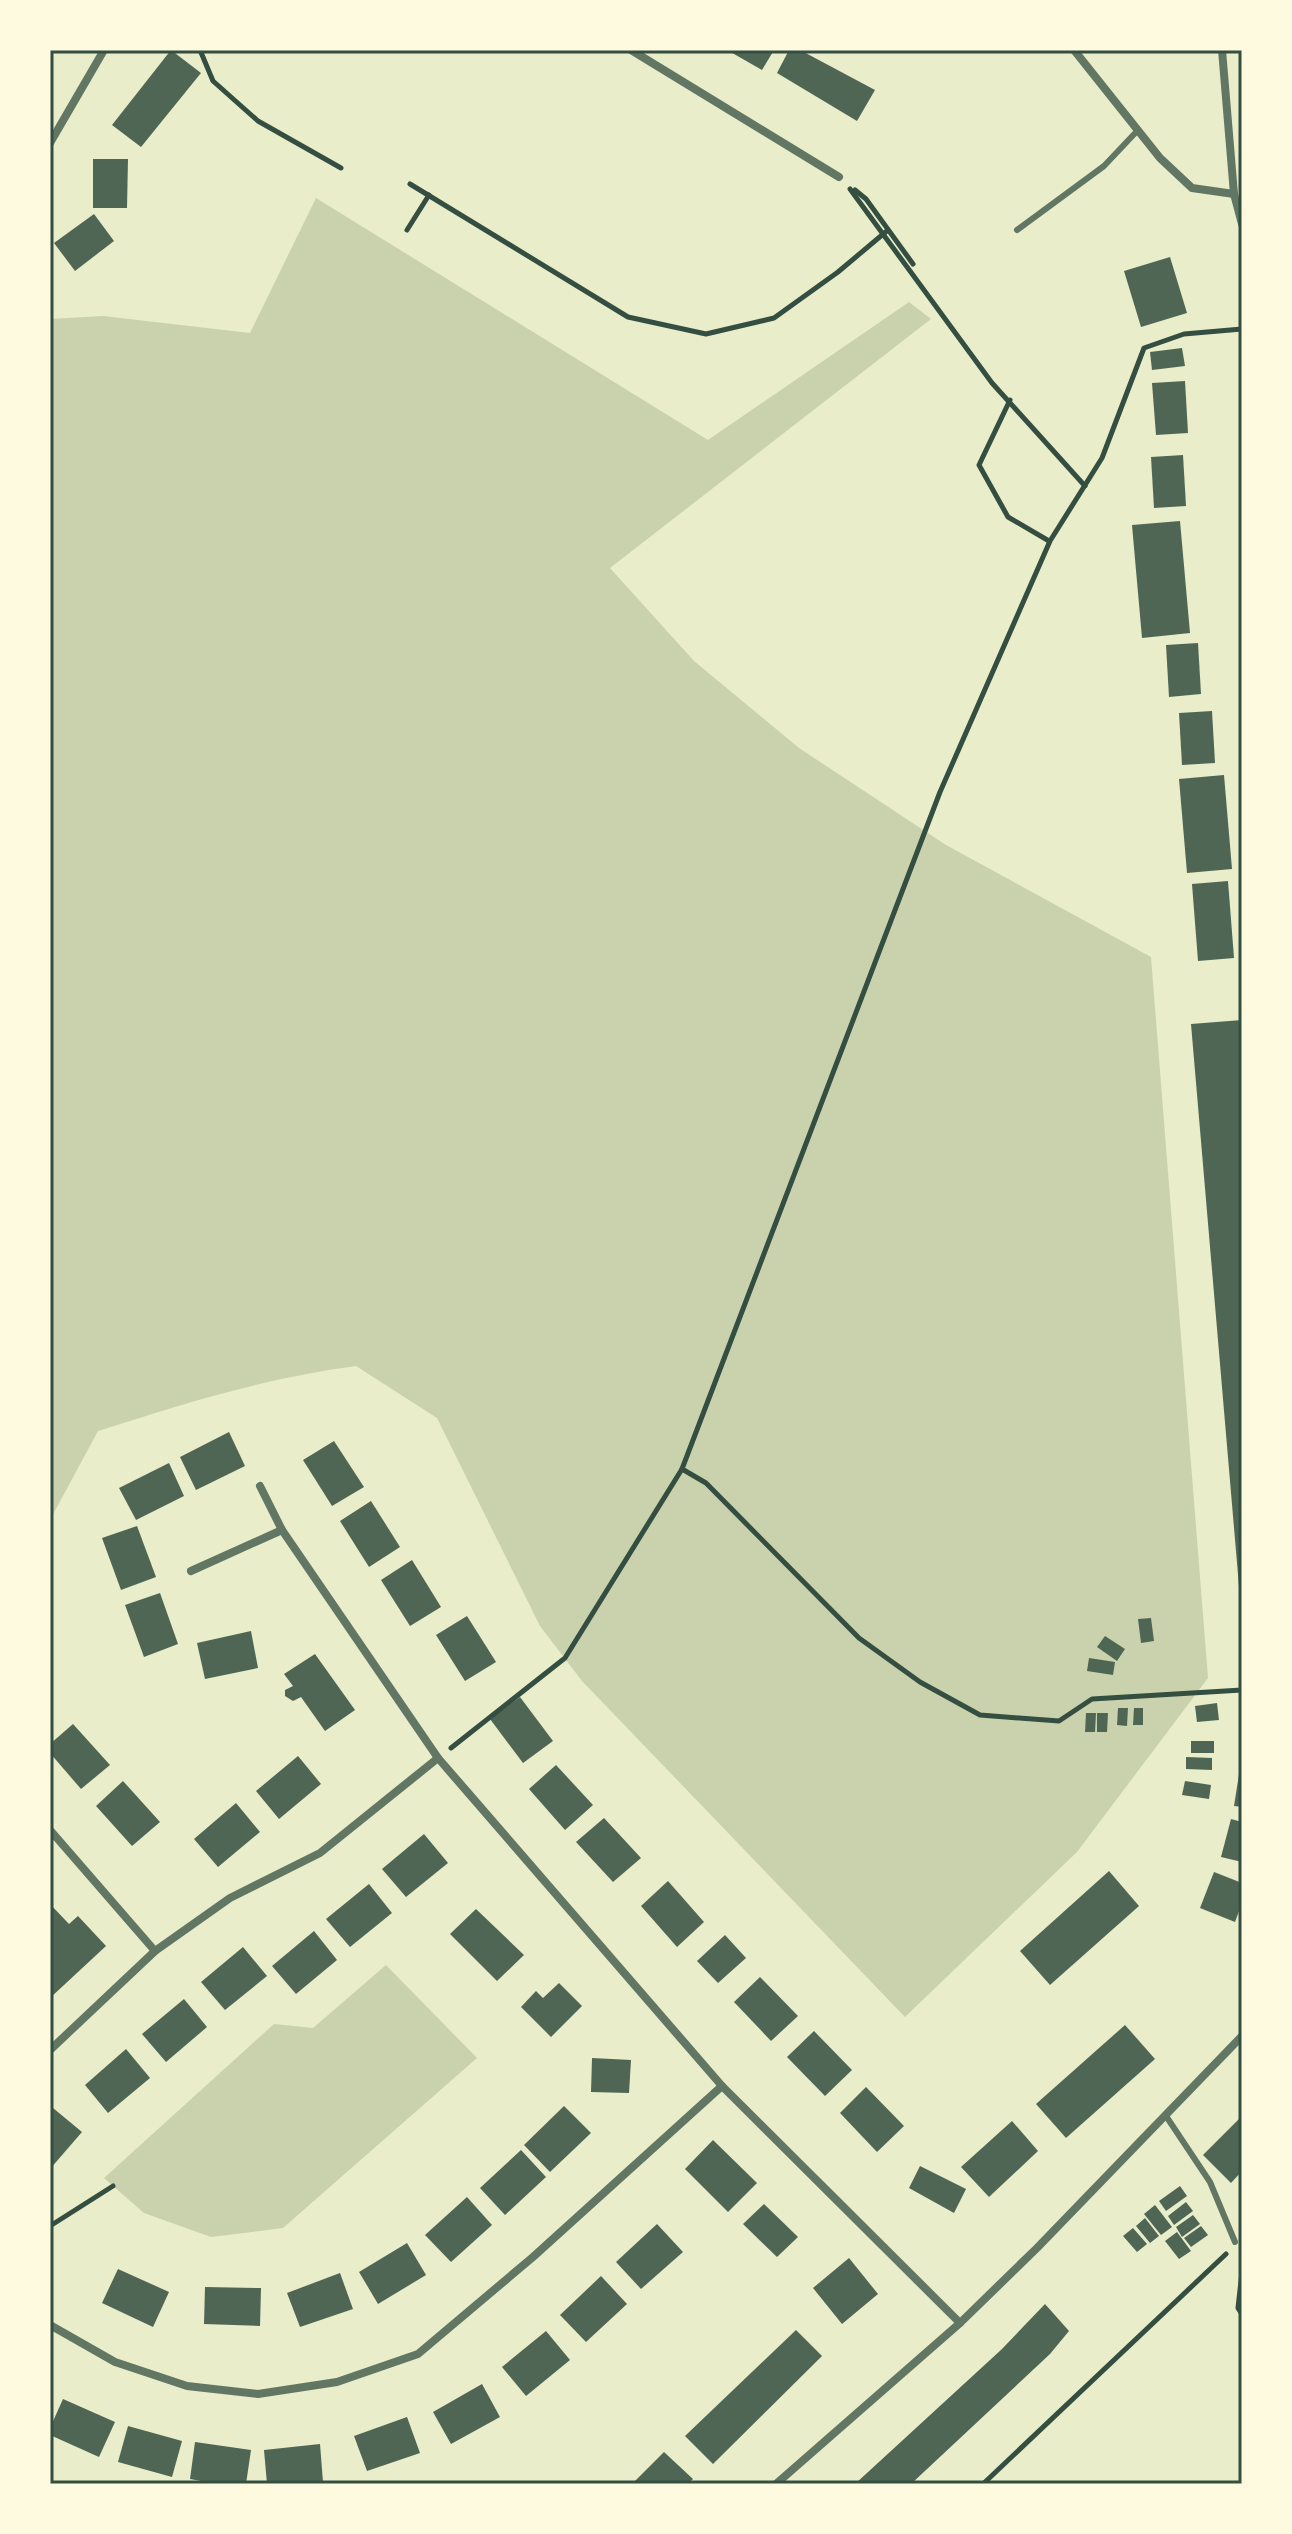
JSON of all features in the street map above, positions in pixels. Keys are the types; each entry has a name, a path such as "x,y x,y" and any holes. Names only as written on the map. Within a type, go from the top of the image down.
{"street":[{"path":"50,143 104,50"},
{"path":"631,50 839,177"},
{"path":"1074,50 1160,158 1192,188 1234,194"},
{"path":"1222,50 1234,194 1242,224"},
{"path":"260,1486 282,1530 438,1758 722,2086 960,2323"},
{"path":"191,1571 282,1530"},
{"path":"50,2050 155,1951 230,1898 320,1853 438,1758"},
{"path":"50,1830 155,1951"},
{"path":"776,2484 960,2323 1242,2036"},
{"path":"50,2325 129,2367 187,2386 258,2394 337,2382 404,2359 418,2354 533,2257 722,2086"}],"lane":[{"path":"1017,230 1104,166 1138,130"},
{"path":"1166,2116 1210,2182 1235,2242"}],"path":[{"path":"200,50 213,81 258,121 341,168"},
{"path":"839,177 913,264"},
{"path":"410,184 628,317 706,334 774,318 838,272 886,232"},
{"path":"407,230 429,195"},
{"path":"886,232 945,321 992,383 1085,486"},
{"path":"438,1758 565,1658 682,1469 940,792 1050,541 1102,458 1144,348 1184,334 1242,329"},
{"path":"1010,400 979,465 1008,517 1050,541"},
{"path":"682,1469 706,1483 859,1638 920,1682 980,1715 1059,1721 1092,1699 1242,1690"},
{"path":"50,2226 113,2186"},
{"path":"983,2484 1073,2396 1218,2263 1235,2242"},
{"path":"1242,2272 1238,2308 1242,2314"}],"green space":[{"path":"316,198 708,440 909,302 931,319 610,568 694,661 799,748 946,845 1151,957 1208,1678 1077,1852 905,2017 582,1681 540,1626 437,1418 356,1366 258,1384 98,1431 50,1520 50,319 103,316 250,333"},
{"path":"386,1965 477,2058 283,2228 211,2237 144,2213 104,2178 274,2024 313,2028"}],"building":[{"path":"171,50 201,73 141,147 112,125"},
{"path":"727,50 774,50 762,70"},
{"path":"789,50 800,50 875,90 857,121 777,73"},
{"path":"93,159 128,159 127,208 93,208"},
{"path":"94,214 114,241 75,271 54,243"},
{"path":"1170,257 1187,313 1141,327 1124,271"},
{"path":"1182,348 1185,366 1152,370 1150,352"},
{"path":"1185,381 1188,433 1156,435 1152,383"},
{"path":"1183,455 1186,506 1154,508 1151,457"},
{"path":"1180,521 1190,633 1142,638 1132,525"},
{"path":"1198,643 1201,694 1169,697 1166,645"},
{"path":"1212,711 1215,763 1182,765 1179,713"},
{"path":"1224,775 1232,869 1187,873 1179,779"},
{"path":"1228,881 1234,958 1198,961 1192,884"},
{"path":"1242,1020 1242,1598 1240,1598 1191,1024"},
{"path":"229,1432 245,1466 196,1490 180,1457"},
{"path":"334,1441 364,1487 332,1506 303,1460"},
{"path":"169,1463 184,1496 136,1520 119,1488"},
{"path":"371,1501 400,1547 369,1567 340,1521"},
{"path":"137,1526 156,1577 121,1590 102,1538"},
{"path":"412,1560 441,1607 410,1626 381,1580"},
{"path":"160,1593 178,1644 144,1657 125,1605"},
{"path":"467,1616 496,1662 465,1681 436,1635"},
{"path":"1151,1618 1154,1641 1141,1643 1138,1619"},
{"path":"251,1631 258,1668 205,1679 197,1643"},
{"path":"1105,1636 1125,1649 1117,1661 1097,1647"},
{"path":"315,1654 355,1710 325,1731 301,1697 293,1701 285,1696 285,1690 293,1686 284,1674"},
{"path":"1089,1658 1115,1662 1113,1675 1087,1671"},
{"path":"520,1697 553,1741 523,1763 490,1719"},
{"path":"1217,1703 1219,1720 1197,1722 1195,1706"},
{"path":"1118,1708 1128,1708 1127,1726 1117,1725"},
{"path":"1134,1708 1143,1708 1143,1725 1133,1725"},
{"path":"1086,1713 1096,1713 1095,1732 1085,1732"},
{"path":"1097,1713 1108,1713 1107,1732 1097,1732"},
{"path":"73,1724 110,1765 81,1789 50,1753 50,1744"},
{"path":"1191,1741 1214,1741 1214,1753 1191,1753"},
{"path":"298,1756 321,1784 279,1819 256,1791"},
{"path":"1186,1757 1212,1758 1212,1770 1186,1769"},
{"path":"556,1765 593,1805 565,1830 529,1789"},
{"path":"1242,1768 1242,1807 1234,1806"},
{"path":"123,1781 160,1822 132,1846 96,1806"},
{"path":"1185,1781 1211,1785 1209,1799 1182,1795"},
{"path":"236,1803 260,1832 218,1867 194,1839"},
{"path":"604,1818 641,1858 613,1882 576,1842"},
{"path":"1231,1819 1242,1822 1242,1862 1221,1857"},
{"path":"424,1834 448,1863 406,1897 382,1869"},
{"path":"1109,1871 1139,1906 1050,1985 1020,1951"},
{"path":"1214,1872 1242,1883 1242,1903 1235,1922 1200,1908"},
{"path":"668,1881 704,1922 677,1947 641,1906"},
{"path":"369,1884 392,1913 350,1947 326,1919"},
{"path":"50,1904 69,1924 78,1916 106,1946 50,1998"},
{"path":"476,1909 524,1955 497,1981 450,1934"},
{"path":"314,1931 337,1960 296,1994 272,1966"},
{"path":"725,1935 746,1958 718,1983 697,1961"},
{"path":"243,1947 267,1976 225,2010 201,1982"},
{"path":"760,1977 798,2016 771,2041 734,2002"},
{"path":"559,1983 582,2006 551,2037 521,2007 536,1991 543,1998"},
{"path":"184,1999 207,2027 166,2062 142,2034"},
{"path":"1125,2025 1155,2059 1066,2138 1036,2104"},
{"path":"814,2031 852,2070 825,2096 787,2057"},
{"path":"126,2049 150,2078 108,2113 85,2085"},
{"path":"592,2058 631,2060 629,2093 591,2092"},
{"path":"866,2087 904,2126 877,2152 840,2113"},
{"path":"564,2106 591,2133 550,2172 524,2145"},
{"path":"53,2108 82,2132 50,2169 50,2111"},
{"path":"1239,2119 1242,2122 1242,2171 1231,2183 1203,2155"},
{"path":"1012,2121 1038,2151 989,2197 961,2167"},
{"path":"713,2140 757,2183 728,2212 685,2169"},
{"path":"521,2150 546,2177 505,2215 480,2188"},
{"path":"920,2166 966,2189 954,2213 909,2188"},
{"path":"1180,2186 1187,2196 1166,2211 1159,2201"},
{"path":"467,2197 492,2225 451,2262 425,2235"},
{"path":"1186,2202 1193,2211 1174,2225 1168,2216"},
{"path":"764,2204 798,2237 777,2257 743,2224"},
{"path":"1155,2205 1172,2227 1161,2235 1144,2214"},
{"path":"1193,2215 1200,2224 1182,2237 1176,2227"},
{"path":"1145,2218 1159,2236 1150,2243 1136,2226"},
{"path":"657,2224 683,2252 641,2289 616,2262"},
{"path":"1201,2226 1208,2235 1191,2247 1184,2238"},
{"path":"1133,2228 1147,2244 1137,2252 1123,2236"},
{"path":"1177,2232 1191,2251 1179,2259 1165,2241"},
{"path":"407,2243 426,2275 378,2304 359,2272"},
{"path":"849,2258 878,2294 842,2324 813,2288"},
{"path":"118,2269 169,2292 153,2327 102,2303"},
{"path":"340,2273 353,2309 300,2327 287,2293"},
{"path":"601,2276 627,2304 586,2342 560,2315"},
{"path":"205,2287 261,2288 260,2326 204,2324"},
{"path":"1045,2304 1069,2331 1050,2354 911,2484 855,2484 1002,2349"},
{"path":"796,2330 822,2356 713,2464 685,2436"},
{"path":"546,2331 570,2360 526,2396 502,2367"},
{"path":"482,2384 500,2417 451,2444 433,2412"},
{"path":"63,2399 115,2422 99,2457 50,2435"},
{"path":"407,2417 420,2453 367,2471 354,2436"},
{"path":"128,2426 182,2441 172,2477 118,2462"},
{"path":"195,2442 251,2450 246,2484 218,2484 190,2479"},
{"path":"320,2444 323,2482 267,2484 264,2450"},
{"path":"664,2452 693,2479 688,2484 632,2484"}]}
